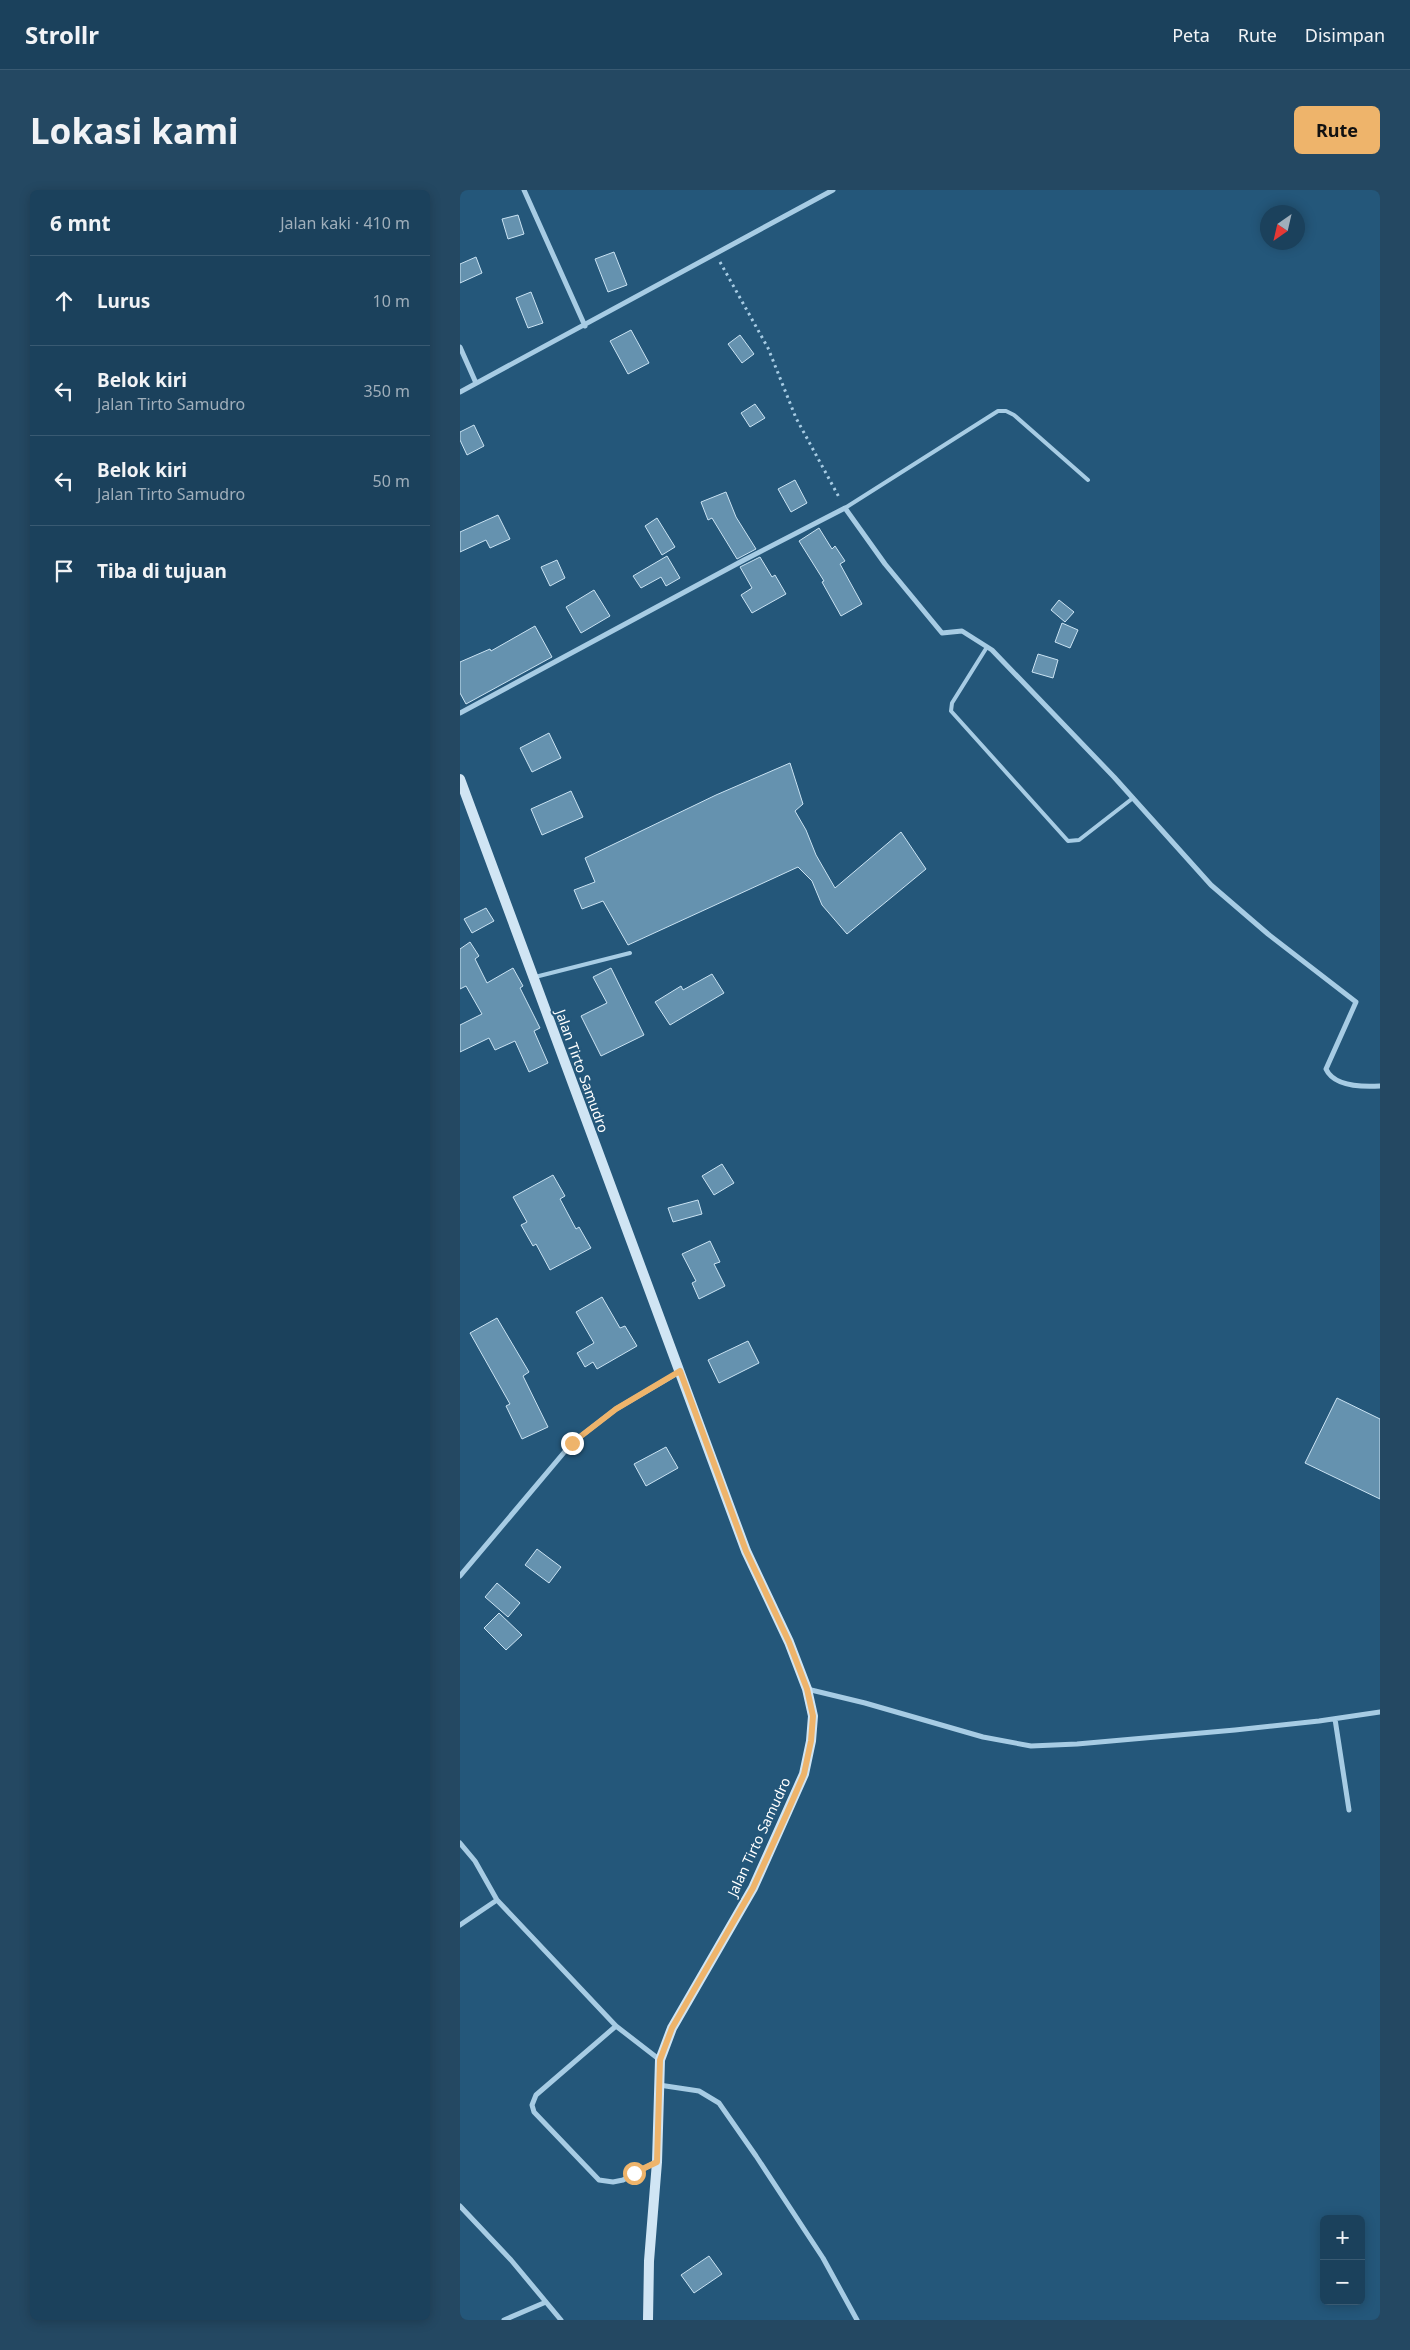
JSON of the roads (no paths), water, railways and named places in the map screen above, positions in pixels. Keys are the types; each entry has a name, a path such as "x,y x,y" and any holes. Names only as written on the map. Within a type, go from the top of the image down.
{"street":[{"path":"524,190 585,326"},
{"path":"460,392 716,255 832,190"},
{"path":"460,347 476,383"},
{"path":"460,713 774,544 845,508 891,571 942,633 962,632 987,647 1025,684 1133,798 1211,885 1268,934 1356,1002 1326,1068 1334,1078 1358,1087 1380,1086"},
{"name":"Jalan Tirto Samudro","path":"460,779 746,1551 789,1642 807,1689 813,1716 811,1741 804,1774 753,1888 672,2028 660,2060 657,2162 649,2261 648,2320"},
{"path":"460,1576 572,1443 616,1409 680,1371"},
{"path":"807,1689 983,1736 1031,1746 1078,1744 1335,1719 1380,1712"},
{"path":"1335,1719 1349,1810"},
{"path":"460,1843 475,1861 497,1900 616,2026 660,2060"},
{"path":"460,1925 497,1900"},
{"path":"616,2026 536,2095 532,2105 534,2112 599,2180 613,2182 623,2180 657,2162"},
{"path":"659,2085 698,2091 719,2103 818,2251 857,2320"},
{"path":"460,2206 511,2260 561,2320"},
{"path":"504,2320 546,2302"}],"lane":[{"path":"845,508 998,412 1006,411 1014,414 1088,480"},
{"path":"987,647 952,703 951,711 1068,841 1079,840 1133,798"},
{"path":"533,978 630,953"}]}
